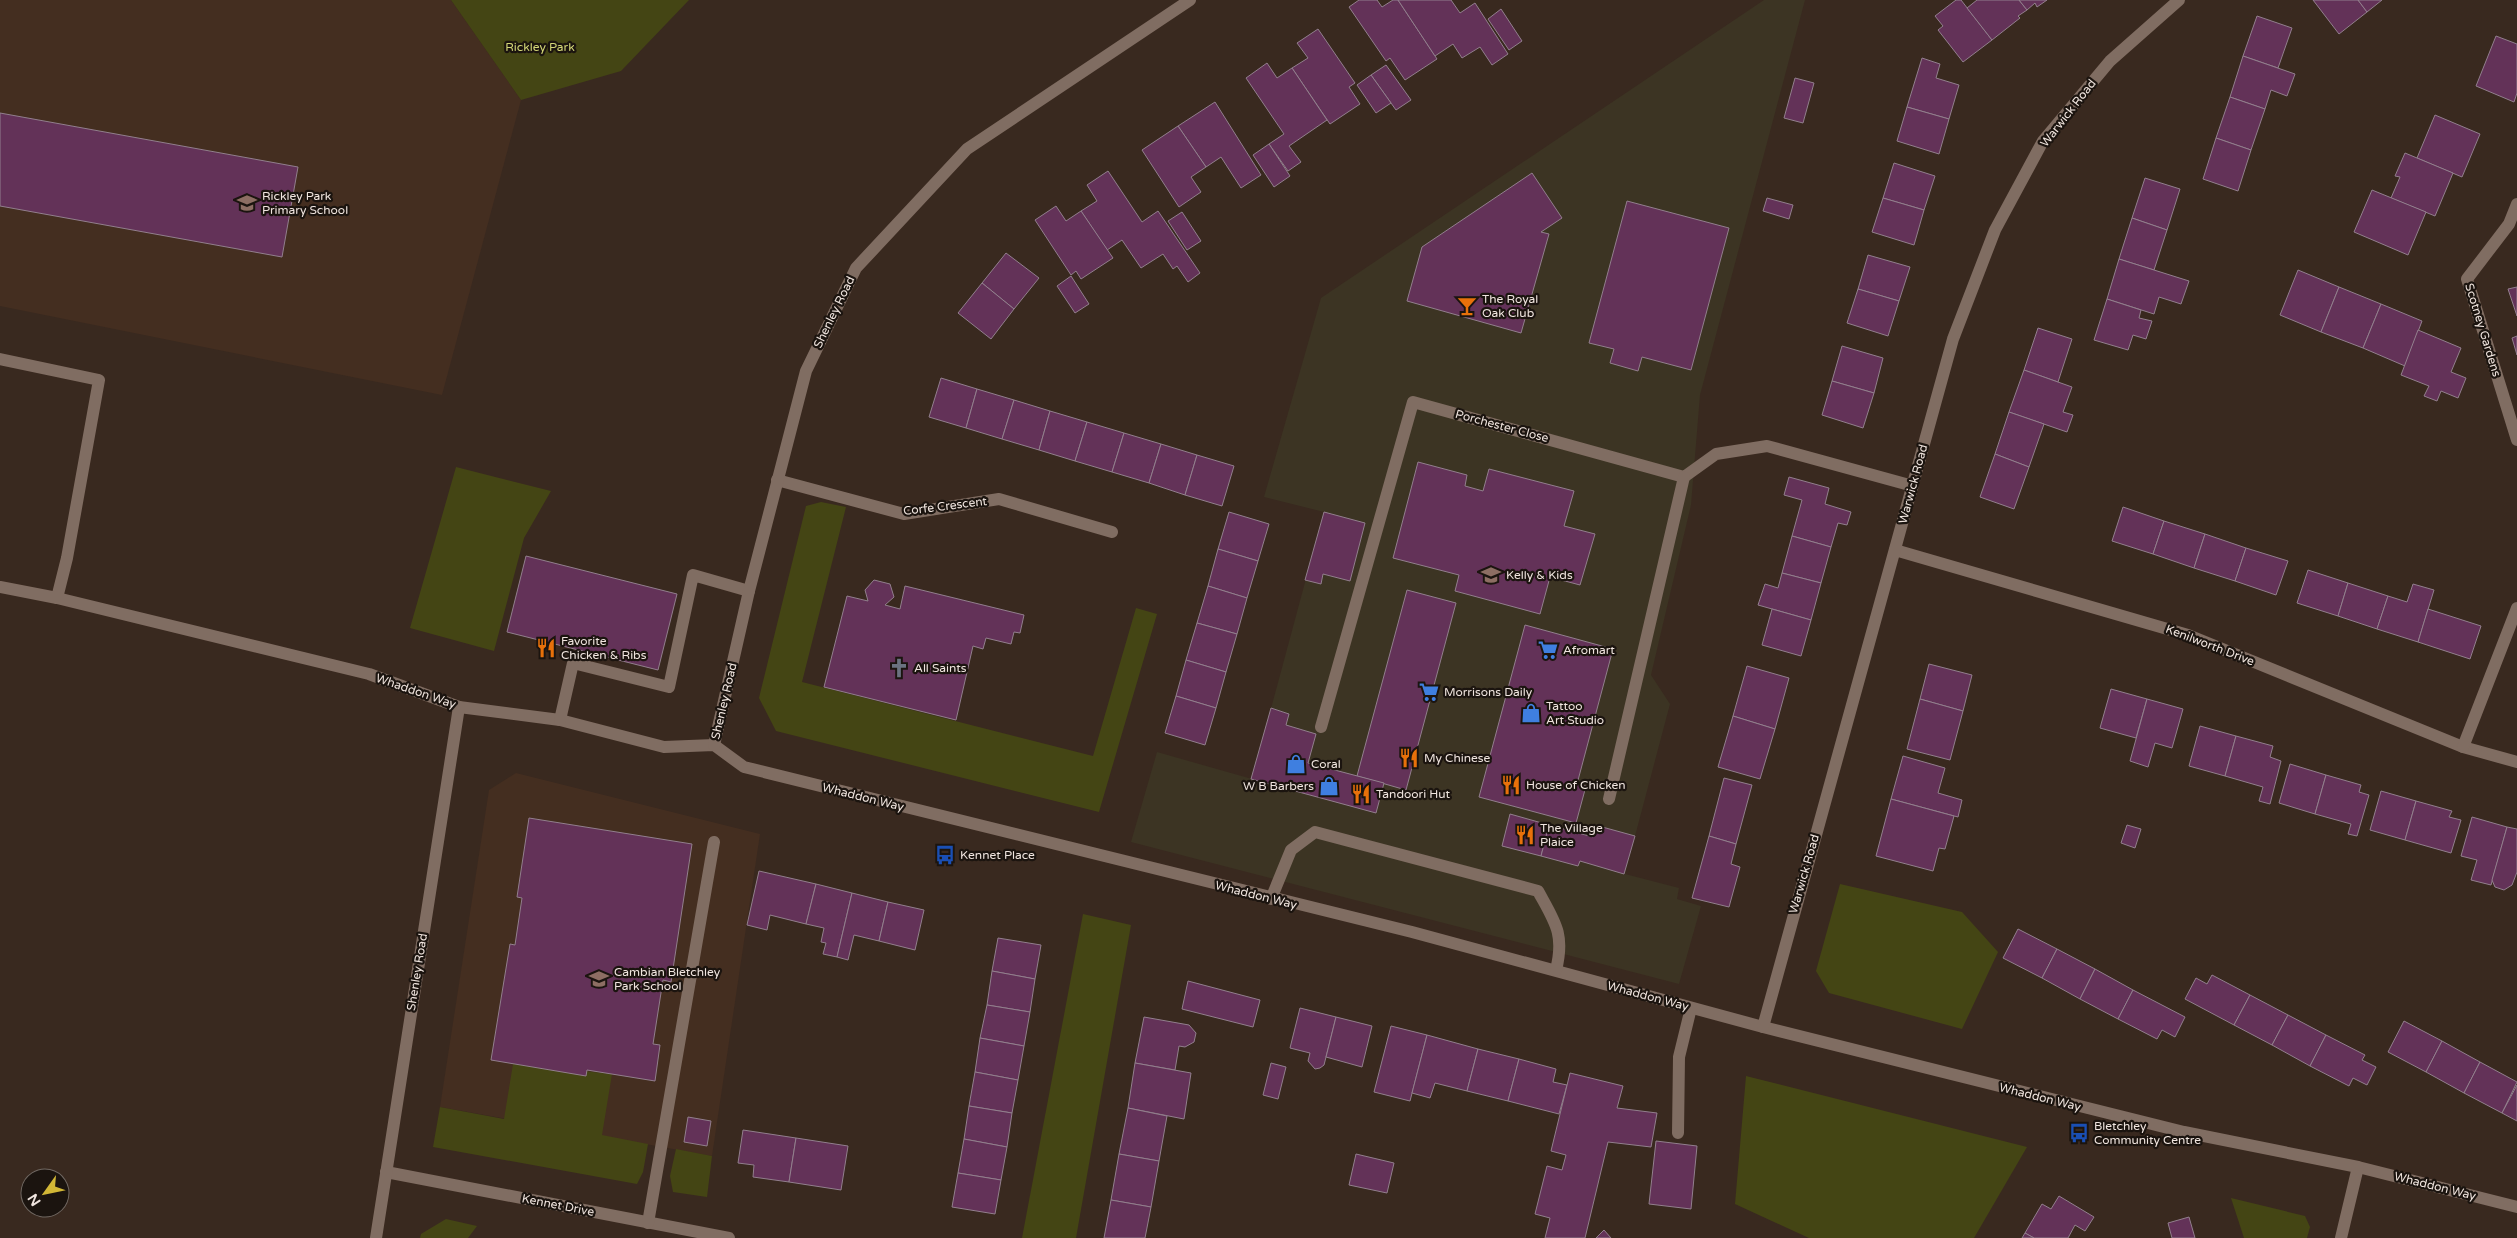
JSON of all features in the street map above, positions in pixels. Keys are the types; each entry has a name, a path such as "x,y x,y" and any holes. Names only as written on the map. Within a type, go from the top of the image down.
{"street":[{"name":"Shenley Road","path":"714,745 749,591 806,371 856,268 967,149 1190,0"},
{"name":"Warwick Road","path":"1763,1027 1953,339 1995,230 2043,142 2110,60 2179,0"},
{"name":"Scotney Gardens","path":"2517,204 2509,224 2467,279 2517,440"},
{"path":"0,359 98,380 67,558 57,598"},
{"name":"Porchester Close","path":"1321,727 1413,402 1684,477"},
{"path":"1609,799 1684,477 1716,454 1767,446 1913,486"},
{"name":"Corfe Crescent","path":"777,480 904,514 999,499 1112,532"},
{"name":"Kenilworth Drive","path":"1895,550 2188,635 2463,747 2517,762"},
{"path":"560,720 573,663 669,687 693,575 749,591"},
{"name":"Whaddon Way","path":"0,586 57,598 369,674 459,706 560,720 664,747 714,745 744,767 1556,970 1763,1027 2184,1132 2358,1167 2517,1207"},
{"path":"2463,747 2517,608"},
{"name":"Shenley Road","path":"376,1238 459,706"},
{"path":"1270,899 1291,850 1315,832 1538,891 1556,923 1561,950 1556,970"},
{"path":"648,1223 714,842"},
{"path":"1678,1133 1679,1057 1691,1008"},
{"path":"2341,1238 2358,1167"},
{"name":"Kennet Drive","path":"386,1172 729,1238"}],"shaded area":[{"name":"Rickley Park Primary School","path":"0,0 451,0 521,100 442,395 0,306"},
{"path":"1764,0 1805,0 1700,395 1691,505 1651,675 1670,704 1625,874 1679,888 1677,899 1701,906 1679,984 1131,842 1157,752 1252,779 1324,512 1264,497 1321,298"},
{"name":"Cambian Bletchley Park School","path":"516,773 760,834 712,1156 440,1107 489,790"}],"green space":[{"name":"Rickley Park","path":"451,0 689,0 621,71 521,100"},
{"path":"456,467 551,491 524,538 494,651 410,628"},
{"path":"821,502 846,507 802,682 1093,756 1136,608 1157,614 1099,812 776,731 759,698 806,506"},
{"path":"1840,884 1962,912 1998,952 1962,1029 1829,993 1816,971"},
{"path":"1083,914 1131,925 1076,1238 1022,1238"},
{"path":"513,1064 612,1074 602,1135 648,1144 643,1172 637,1184 433,1147 440,1107 504,1119"},
{"path":"1746,1076 2027,1147 1974,1238 1809,1238 1735,1204"},
{"path":"676,1149 712,1156 707,1197 673,1192 670,1176"},
{"path":"2231,1198 2305,1216 2310,1227 2307,1238 2244,1238"},
{"path":"446,1219 477,1226 468,1238 420,1238 421,1234"}],"building":[{"path":"1359,0 1377,0 1382,7 1393,0 1398,0 1437,59 1405,80 1390,58 1386,61 1349,7"},
{"path":"1398,0 1451,0 1460,13 1475,3 1508,54 1492,65 1480,47 1462,58 1453,44 1435,56"},
{"path":"1956,0 1961,0 1992,40 1963,62 1938,30 1943,26 1935,16"},
{"path":"1977,0 2019,0 2027,10 2018,16 2020,18 1992,40 1967,8"},
{"path":"2019,0 2047,0 2037,7 2035,3 2027,10"},
{"path":"2313,0 2358,0 2367,12 2339,34"},
{"path":"2358,0 2382,0 2367,12"},
{"path":"1501,9 1522,41 1509,50 1488,19"},
{"path":"2257,16 2292,28 2278,68 2243,56"},
{"path":"1318,29 1355,83 1349,87 1360,104 1330,124 1292,68 1308,58 1297,43"},
{"path":"2496,36 2517,44 2517,93 2514,102 2476,86"},
{"path":"2243,56 2295,74 2287,96 2271,90 2265,109 2230,97"},
{"path":"1922,58 1940,64 1936,78 1959,85 1949,119 1907,107"},
{"path":"1267,63 1277,78 1292,68 1327,120 1289,146 1301,162 1288,171 1269,144 1284,134 1246,78"},
{"path":"1386,65 1411,100 1396,110 1371,75"},
{"path":"1371,75 1391,103 1376,113 1357,85"},
{"path":"1795,78 1814,83 1803,123 1784,118"},
{"path":"2230,97 2265,109 2251,150 2216,138"},
{"path":"1215,102 1261,175 1241,188 1221,157 1206,167 1178,126"},
{"path":"1907,107 1949,119 1939,154 1897,141"},
{"path":"0,113 298,167 282,257 0,206"},
{"path":"2435,115 2480,134 2462,177 2417,158"},
{"path":"1178,126 1206,167 1191,177 1201,192 1179,207 1142,150"},
{"path":"2216,138 2251,150 2238,191 2203,179"},
{"path":"1269,144 1290,176 1274,187 1253,155"},
{"path":"2405,153 2453,173 2435,216 2391,198 2400,177 2395,176"},
{"path":"1894,163 1935,176 1924,210 1883,198"},
{"path":"1108,171 1142,222 1158,211 1200,273 1188,282 1177,266 1173,269 1163,254 1141,268 1122,240 1107,250 1081,211 1097,201 1087,185"},
{"path":"1532,173 1562,218 1541,232 1549,234 1521,333 1407,301 1422,247"},
{"path":"2145,178 2180,189 2167,230 2132,218"},
{"path":"2372,190 2426,212 2408,255 2354,232"},
{"path":"1767,198 1793,205 1789,219 1763,211"},
{"path":"1883,198 1924,210 1914,245 1872,232"},
{"path":"1627,201 1729,228 1691,370 1642,357 1638,371 1610,363 1614,349 1589,343"},
{"path":"1056,206 1066,221 1081,211 1113,258 1081,279 1076,271 1071,275 1035,220"},
{"path":"1182,212 1201,241 1187,250 1168,221"},
{"path":"2132,218 2167,230 2154,270 2119,259"},
{"path":"1006,253 1039,278 1014,309 982,283"},
{"path":"1868,255 1910,267 1899,301 1858,289"},
{"path":"2119,259 2189,281 2181,304 2159,297 2154,314 2107,299"},
{"path":"2298,270 2339,287 2321,332 2280,315"},
{"path":"1071,276 1089,304 1075,313 1057,286"},
{"path":"982,283 1014,309 991,339 958,313"},
{"path":"2339,287 2381,304 2363,348 2321,332"},
{"path":"2517,287 2517,316 2508,289"},
{"path":"1858,289 1899,301 1888,336 1847,323"},
{"path":"2107,299 2141,310 2139,318 2152,321 2146,339 2133,335 2128,350 2094,340"},
{"path":"2381,304 2422,321 2405,366 2363,348"},
{"path":"2038,328 2072,339 2058,382 2024,370"},
{"path":"2418,330 2461,348 2451,372 2466,378 2458,398 2441,391 2437,401 2424,396 2429,386 2401,375"},
{"path":"2517,336 2517,355 2512,338"},
{"path":"1842,346 1883,358 1874,393 1832,381"},
{"path":"2024,370 2072,387 2063,412 2073,415 2067,432 2009,412"},
{"path":"941,378 977,389 966,428 929,417"},
{"path":"1832,381 1874,393 1863,428 1822,415"},
{"path":"977,389 1014,400 1002,439 966,428"},
{"path":"1014,400 1050,411 1039,450 1002,439"},
{"path":"1050,411 1087,422 1075,461 1039,450"},
{"path":"2009,412 2044,424 2029,467 1995,454"},
{"path":"1087,422 1124,433 1112,472 1075,461"},
{"path":"1124,433 1161,444 1149,483 1112,472"},
{"path":"1161,444 1197,455 1185,495 1149,483"},
{"path":"1995,454 2029,467 2014,509 1980,497"},
{"path":"1197,455 1234,466 1222,506 1185,495"},
{"path":"1418,462 1467,475 1465,486 1483,491 1489,469 1574,491 1564,526 1595,534 1580,585 1550,577 1540,614 1455,591 1459,575 1393,558"},
{"path":"1789,477 1829,488 1825,504 1851,512 1847,525 1838,523 1831,547 1792,536 1802,500 1784,495"},
{"path":"2123,507 2164,521 2153,554 2112,541"},
{"path":"1229,512 1269,524 1258,561 1218,549"},
{"path":"1324,512 1365,523 1350,581 1323,574 1321,584 1305,580"},
{"path":"2164,521 2205,534 2194,568 2153,554"},
{"path":"2205,534 2246,548 2235,581 2194,568"},
{"path":"1792,536 1831,547 1821,583 1782,573"},
{"path":"2246,548 2288,561 2276,595 2235,581"},
{"path":"1218,549 1258,561 1247,598 1208,586"},
{"path":"526,556 677,594 658,670 507,632"},
{"path":"2308,570 2348,583 2338,616 2297,603"},
{"path":"1782,573 1821,583 1811,620 1758,605 1765,584 1778,588"},
{"name":"All Saints","path":"874,580 890,584 894,597 885,605 900,609 905,586 1024,615 1020,633 1014,632 1011,644 986,638 983,649 973,646 956,720 824,687 847,596 868,601 865,590"},
{"path":"2348,583 2388,596 2377,629 2338,616"},
{"path":"2413,584 2434,590 2418,642 2377,629 2388,596 2407,602"},
{"path":"1208,586 1247,598 1237,634 1197,623"},
{"path":"1407,590 1456,603 1406,790 1357,776"},
{"path":"1772,609 1811,620 1801,656 1762,645"},
{"path":"2428,609 2481,626 2470,659 2418,642"},
{"path":"1197,623 1237,634 1226,672 1186,660"},
{"path":"1525,625 1613,649 1577,784 1586,786 1576,823 1479,797"},
{"path":"1186,660 1226,672 1216,708 1176,696"},
{"path":"1929,664 1972,675 1963,711 1920,699"},
{"path":"1747,666 1789,678 1775,729 1733,716"},
{"path":"2111,689 2147,699 2136,738 2100,728"},
{"path":"1176,696 1216,708 1205,745 1165,733"},
{"path":"1920,699 1963,711 1950,760 1907,749"},
{"path":"2147,699 2183,709 2172,748 2155,743 2148,767 2130,761"},
{"path":"1271,708 1289,714 1286,725 1316,734 1308,763 1384,783 1376,813 1251,779"},
{"path":"1733,716 1775,729 1760,779 1718,767"},
{"path":"2200,726 2236,736 2225,776 2189,766"},
{"path":"2236,736 2273,746 2270,757 2281,761 2270,804 2259,801 2263,787 2225,776"},
{"path":"1903,756 1945,768 1938,793 1962,800 1958,817 1891,799"},
{"path":"2290,764 2326,775 2315,814 2279,803"},
{"path":"2326,775 2361,785 2359,792 2369,795 2357,836 2348,834 2351,824 2315,814"},
{"path":"1724,778 1752,785 1736,844 1709,836"},
{"path":"2381,791 2416,801 2405,840 2370,830"},
{"path":"1891,799 1954,816 1945,849 1939,848 1933,871 1876,856"},
{"path":"2416,801 2452,811 2449,817 2461,820 2451,853 2405,840"},
{"name":"The Village Plaice","path":"1510,814 1549,825 1541,856 1502,846"},
{"path":"2472,817 2507,827 2491,885 2471,880 2477,860 2461,856"},
{"path":"529,818 692,844 671,982 663,980 653,1044 660,1045 655,1081 587,1070 586,1076 491,1060 510,944 515,945 522,898 517,897"},
{"path":"1549,825 1593,837 1595,825 1635,836 1624,874 1580,861 1578,866 1541,856"},
{"path":"2127,825 2141,829 2135,848 2121,843"},
{"path":"2507,827 2517,829 2517,872 2512,885 2504,890 2495,887 2492,880"},
{"path":"1709,836 1736,844 1731,864 1740,867 1729,907 1692,898"},
{"path":"759,871 816,884 806,924 770,915 767,930 747,925"},
{"path":"816,884 852,893 837,957 823,954 826,943 821,942 824,928 806,924"},
{"path":"852,893 888,902 879,941 854,935 848,960 837,957"},
{"path":"888,902 924,910 915,950 879,941"},
{"path":"2018,929 2057,949 2042,978 2003,958"},
{"path":"998,938 1041,945 1035,979 992,971"},
{"path":"2057,949 2095,969 2080,999 2042,978"},
{"path":"2095,969 2133,990 2118,1019 2080,999"},
{"path":"992,971 1035,979 1030,1012 987,1005"},
{"path":"2212,975 2250,995 2234,1025 2185,999 2196,978 2207,984"},
{"path":"1188,981 1260,1000 1253,1027 1182,1009"},
{"path":"2133,990 2185,1017 2175,1037 2162,1030 2157,1039 2118,1019"},
{"path":"2250,995 2288,1015 2272,1045 2234,1025"},
{"path":"987,1005 1030,1012 1024,1046 980,1038"},
{"path":"1300,1008 1336,1017 1324,1065 1320,1068 1315,1069 1308,1061 1310,1053 1290,1048"},
{"path":"2288,1015 2326,1035 2310,1066 2272,1045"},
{"path":"1144,1017 1189,1025 1196,1033 1194,1042 1185,1047 1179,1046 1175,1070 1135,1063"},
{"path":"1336,1017 1372,1026 1362,1067 1326,1057"},
{"path":"2404,1021 2442,1041 2426,1072 2388,1052"},
{"path":"1391,1026 1427,1035 1410,1101 1374,1092"},
{"path":"1427,1035 1478,1049 1467,1091 1435,1083 1430,1098 1412,1093"},
{"path":"2326,1035 2365,1055 2362,1060 2376,1067 2367,1085 2353,1078 2349,1086 2310,1066"},
{"path":"980,1038 1024,1046 1018,1080 975,1072"},
{"path":"2442,1041 2480,1062 2464,1093 2426,1072"},
{"path":"1478,1049 1519,1059 1508,1101 1467,1091"},
{"path":"1519,1059 1556,1069 1553,1082 1567,1085 1559,1114 1508,1101"},
{"path":"2480,1062 2517,1082 2502,1113 2464,1093"},
{"path":"1135,1063 1191,1073 1184,1119 1128,1108"},
{"path":"1271,1063 1286,1067 1278,1099 1263,1095"},
{"path":"975,1072 1018,1080 1012,1113 969,1106"},
{"path":"1570,1073 1623,1086 1617,1108 1657,1113 1651,1147 1608,1142 1585,1238 1545,1238 1550,1218 1535,1214 1547,1166 1562,1170 1566,1155 1551,1151"},
{"path":"2517,1085 2517,1121 2502,1113"},
{"path":"969,1106 1012,1113 1007,1147 964,1139"},
{"path":"1128,1108 1167,1116 1159,1161 1119,1154"},
{"path":"688,1117 711,1121 707,1146 684,1142"},
{"path":"743,1130 796,1138 789,1182 753,1177 754,1165 738,1163"},
{"path":"796,1138 848,1146 841,1190 789,1182"},
{"path":"964,1139 1007,1147 1001,1180 958,1173"},
{"path":"1656,1141 1697,1146 1691,1209 1649,1204"},
{"path":"1119,1154 1159,1161 1151,1207 1111,1200"},
{"path":"1356,1154 1394,1163 1387,1193 1349,1185"},
{"path":"958,1173 1001,1180 995,1214 952,1207"},
{"path":"2059,1196 2094,1217 2085,1231 2075,1225 2068,1238 2034,1238 2025,1233 2042,1204 2051,1209"},
{"path":"1111,1200 1151,1207 1145,1238 1104,1238"},
{"path":"2189,1217 2195,1238 2172,1238 2168,1223"},
{"path":"1604,1230 1611,1238 1596,1238"},
{"path":"2025,1233 2034,1238 2022,1238"}],"place":[{"name":"Rickley Park Primary School","path":"247,203"},
{"name":"The Royal Oak Club","path":"1467,306"},
{"name":"Kelly & Kids","path":"1491,575"},
{"name":"Favorite Chicken & Ribs","path":"546,648"},
{"name":"Afromart","path":"1548,650"},
{"name":"All Saints","path":"899,668"},
{"name":"Morrisons Daily","path":"1429,692"},
{"name":"Tattoo Art Studio","path":"1531,713"},
{"name":"My Chinese","path":"1409,758"},
{"name":"Coral","path":"1296,764"},
{"name":"House of Chicken","path":"1511,785"},
{"name":"W B Barbers","path":"1329,786"},
{"name":"Tandoori Hut","path":"1361,794"},
{"name":"The Village Plaice","path":"1525,835"},
{"name":"Kennet Place","path":"945,855"},
{"name":"Cambian Bletchley Park School","path":"599,979"},
{"name":"Bletchley Community Centre","path":"2079,1133"}]}
